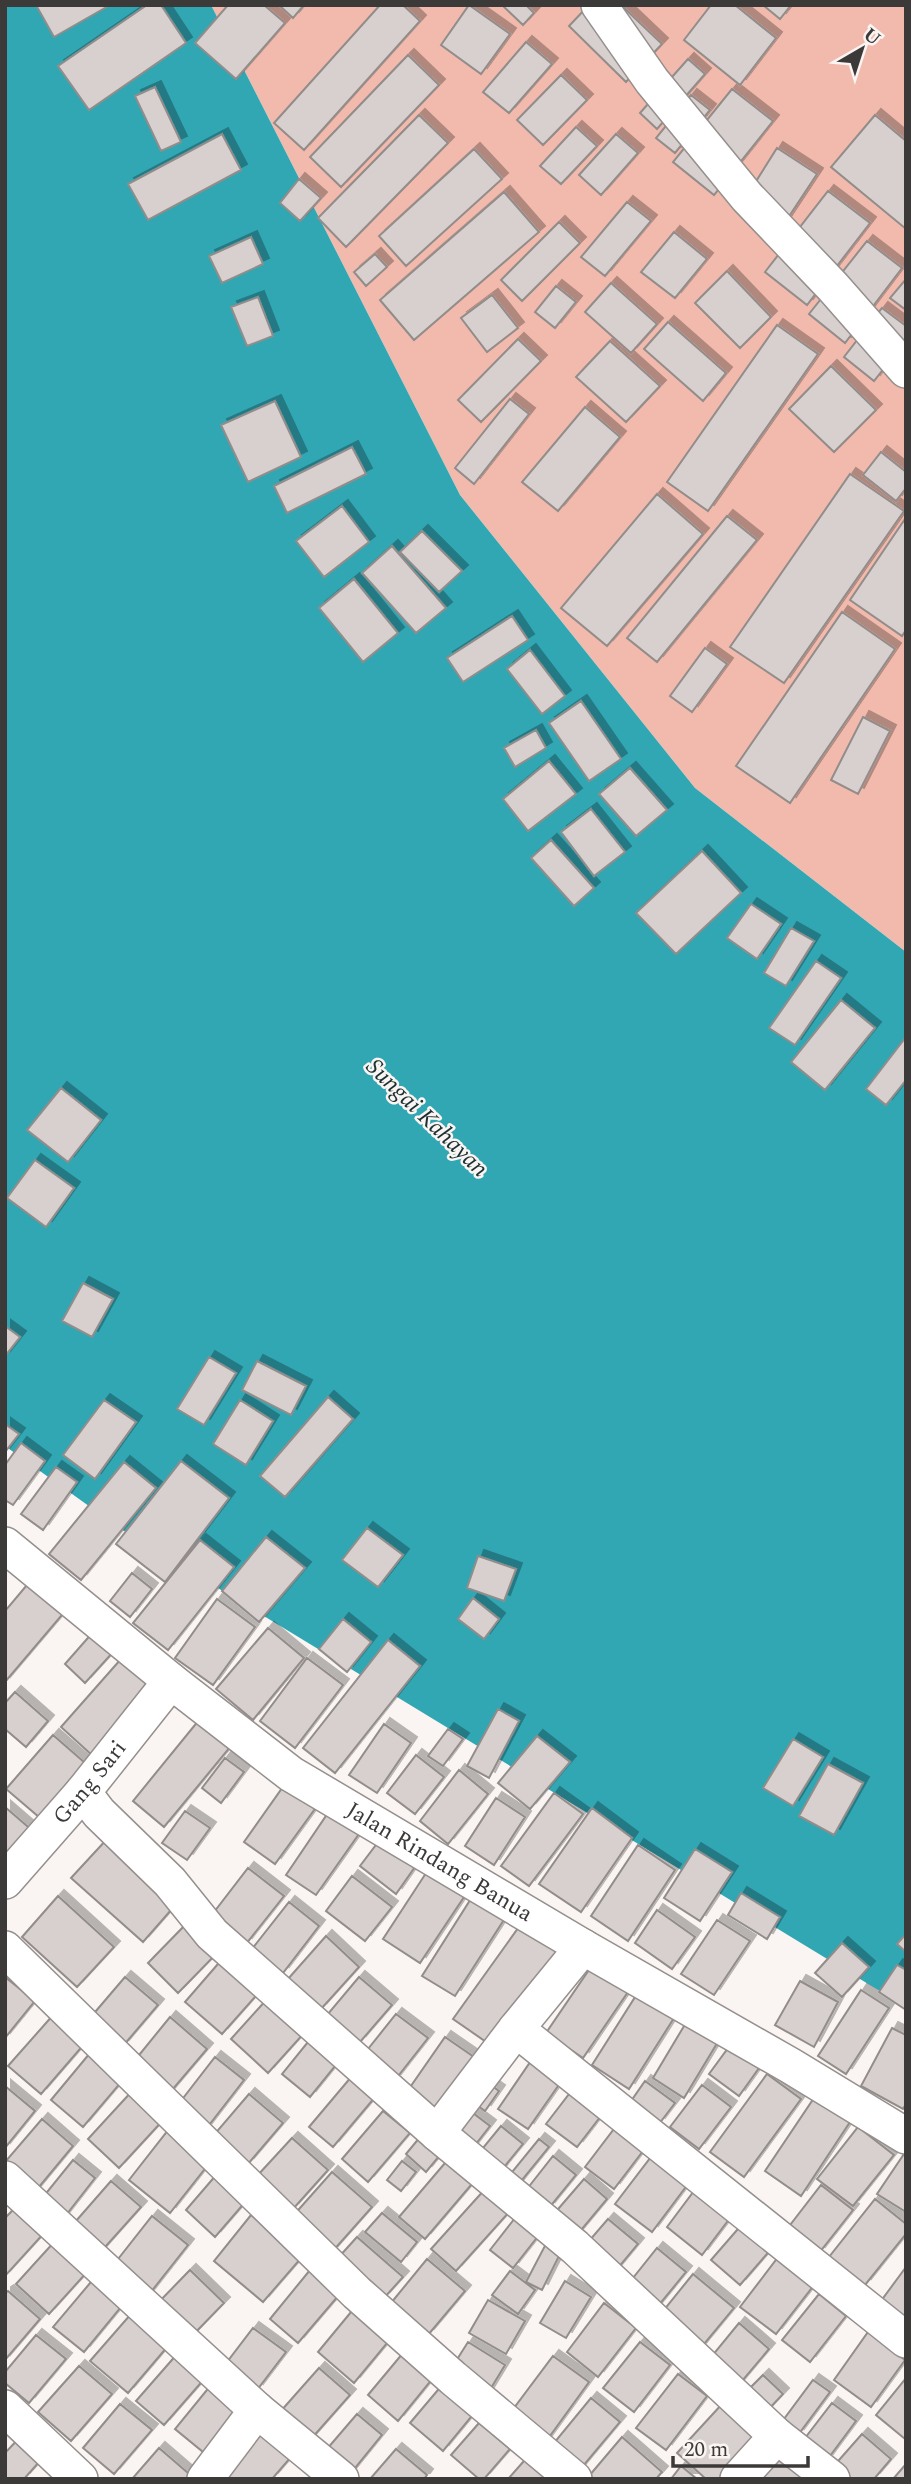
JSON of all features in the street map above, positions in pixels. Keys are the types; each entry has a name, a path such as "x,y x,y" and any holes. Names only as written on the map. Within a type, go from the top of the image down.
{"street":[{"path":"599,5 652,81 747,197 833,286 906,370"},
{"name":"Jalan Rindang Banua","path":"5,1545 171,1681 291,1774 906,2136"},
{"name":"Gang Sari","path":"5,1881 83,1792 171,1681"},
{"path":"83,1792 99,1813 170,1882 212,1934 437,2133 575,2246 777,2436 832,2479"},
{"path":"437,2133 583,1947"},
{"path":"5,1949 357,2293 574,2479"},
{"path":"516,2029 906,2340"},
{"path":"5,2179 257,2410 341,2479"},
{"path":"5,2408 80,2479"},
{"path":"205,2479 257,2410"},
{"path":"738,2479 777,2436"}],"shaded area":[{"path":"211,5 906,5 906,952 695,788 460,495"}],"water":[{"name":"Sungai Kahayan","path":"5,5 211,5 460,495 695,788 906,952 906,2007 121,1529 5,1446"}],"building":[{"path":"36,5 110,5 54,37"},
{"path":"147,5 161,5 186,43 89,110 58,66"},
{"path":"228,5 264,5 285,23 236,79 195,43"},
{"path":"279,5 304,5 293,18"},
{"path":"380,5 403,5 420,21 304,150 274,123"},
{"path":"469,5 510,34 481,74 441,45"},
{"path":"502,5 526,5 534,13 523,25"},
{"path":"589,5 621,5 662,44 626,82 569,26"},
{"path":"711,5 735,5 776,38 740,85 684,40"},
{"path":"763,5 791,5 780,19"},
{"path":"526,42 552,64 509,113 483,92"},
{"path":"408,55 439,85 341,187 310,157"},
{"path":"688,59 705,74 657,129 640,113"},
{"path":"561,75 587,100 543,145 517,120"},
{"path":"155,87 181,142 161,151 135,96"},
{"path":"732,89 773,121 714,195 673,162"},
{"path":"691,95 710,110 675,153 656,138"},
{"path":"419,115 448,143 346,247 318,218"},
{"path":"875,115 906,141 906,229 831,167"},
{"path":"576,127 597,146 561,184 540,166"},
{"path":"222,134 241,170 148,220 128,184"},
{"path":"616,134 638,153 601,195 579,175"},
{"path":"777,148 817,174 776,236 738,210"},
{"path":"474,149 502,179 406,266 379,236"},
{"path":"299,179 321,198 300,221 280,203"},
{"path":"828,191 870,223 807,305 765,272"},
{"path":"504,192 539,232 414,340 380,300"},
{"path":"627,202 651,221 605,276 581,257"},
{"path":"559,222 580,243 522,301 501,280"},
{"path":"674,232 707,259 675,298 641,272"},
{"path":"251,237 263,264 222,283 209,256"},
{"path":"867,241 902,268 845,343 809,314"},
{"path":"375,254 387,267 366,286 354,272"},
{"path":"727,271 771,317 740,348 695,303"},
{"path":"906,279 906,310 890,298"},
{"path":"611,283 657,324 631,353 585,312"},
{"path":"556,286 576,302 555,328 535,312"},
{"path":"492,295 518,328 487,352 461,318"},
{"path":"258,297 273,336 247,346 231,307"},
{"path":"882,308 906,326 906,340 874,381 844,357"},
{"path":"668,322 726,373 703,401 644,349"},
{"path":"777,325 818,354 708,511 667,482"},
{"path":"518,339 541,361 481,422 458,400"},
{"path":"610,341 660,386 626,422 576,377"},
{"path":"831,366 876,410 834,452 789,409"},
{"path":"510,399 529,414 474,484 455,468"},
{"path":"275,401 301,457 248,482 221,425"},
{"path":"585,407 620,437 558,511 522,482"},
{"path":"352,447 366,474 287,513 274,486"},
{"path":"881,452 906,472 906,488 896,501 863,475"},
{"path":"850,474 904,511 784,683 730,647"},
{"path":"657,494 703,534 607,646 561,608"},
{"path":"342,506 369,542 324,577 296,541"},
{"path":"727,516 757,540 657,662 627,638"},
{"path":"905,519 906,630 902,636 850,600"},
{"path":"422,531 462,571 439,592 400,552"},
{"path":"392,546 446,608 416,633 362,573"},
{"path":"354,579 398,633 363,662 319,608"},
{"path":"842,612 895,649 790,803 736,766"},
{"path":"512,616 528,640 463,682 447,658"},
{"path":"705,648 727,664 692,712 670,696"},
{"path":"530,650 565,696 542,714 507,669"},
{"path":"581,701 621,759 589,781 549,723"},
{"path":"863,717 890,731 858,794 831,780"},
{"path":"536,730 546,748 515,767 504,748"},
{"path":"549,761 576,794 528,831 503,799"},
{"path":"630,768 667,810 636,836 599,794"},
{"path":"591,809 625,852 594,876 561,832"},
{"path":"551,840 594,888 574,906 531,858"},
{"path":"702,851 741,893 676,954 636,913"},
{"path":"751,904 781,924 757,959 727,938"},
{"path":"791,928 814,941 786,986 764,973"},
{"path":"816,961 841,978 795,1045 769,1028"},
{"path":"841,1000 875,1028 825,1090 791,1062"},
{"path":"906,1037 906,1080 886,1105 866,1089"},
{"path":"61,1088 101,1120 68,1162 27,1130"},
{"path":"35,1160 74,1188 46,1227 7,1198"},
{"path":"83,1283 113,1299 92,1337 62,1321"},
{"path":"5,1326 20,1337 5,1356"},
{"path":"209,1357 236,1373 204,1425 177,1409"},
{"path":"257,1361 306,1386 291,1415 242,1390"},
{"path":"328,1397 353,1419 285,1497 260,1476"},
{"path":"104,1400 136,1422 95,1479 63,1455"},
{"path":"240,1400 273,1421 246,1465 213,1444"},
{"path":"5,1424 19,1434 5,1452"},
{"path":"21,1443 45,1461 13,1505 5,1500 5,1465"},
{"path":"181,1461 229,1498 165,1582 116,1544"},
{"path":"124,1462 156,1488 81,1580 49,1554"},
{"path":"56,1467 77,1482 43,1530 21,1514"},
{"path":"367,1528 403,1555 378,1587 342,1560"},
{"path":"266,1537 305,1568 259,1622 222,1591"},
{"path":"200,1540 234,1567 168,1650 133,1623"},
{"path":"478,1556 516,1569 504,1601 467,1588"},
{"path":"132,1573 152,1589 130,1617 110,1601"},
{"path":"32,1579 67,1609 5,1682 5,1611"},
{"path":"473,1598 499,1619 484,1639 458,1619"},
{"path":"217,1599 255,1627 213,1685 175,1658"},
{"path":"343,1619 371,1642 347,1672 319,1649"},
{"path":"268,1628 304,1658 253,1720 216,1689"},
{"path":"94,1631 115,1650 85,1683 65,1664"},
{"path":"388,1640 420,1666 335,1773 303,1748"},
{"path":"307,1658 343,1685 295,1748 260,1721"},
{"path":"121,1659 155,1689 94,1757 61,1727"},
{"path":"15,1692 48,1721 26,1747 5,1729 5,1703"},
{"path":"498,1709 519,1721 489,1778 467,1766"},
{"path":"199,1720 231,1746 164,1827 133,1801"},
{"path":"384,1724 411,1743 377,1793 349,1775"},
{"path":"448,1729 463,1739 443,1766 428,1756"},
{"path":"53,1735 92,1769 46,1823 6,1789"},
{"path":"537,1736 570,1762 530,1809 498,1783"},
{"path":"793,1739 823,1757 793,1806 763,1788"},
{"path":"416,1755 444,1777 415,1814 387,1793"},
{"path":"225,1758 244,1772 221,1803 202,1788"},
{"path":"828,1764 863,1783 834,1835 799,1816"},
{"path":"459,1770 488,1794 448,1844 420,1821"},
{"path":"285,1784 317,1806 275,1864 244,1842"},
{"path":"554,1793 583,1814 529,1886 501,1866"},
{"path":"496,1798 525,1817 494,1865 465,1846"},
{"path":"5,1807 34,1832 5,1866"},
{"path":"592,1808 632,1838 581,1912 539,1884"},
{"path":"330,1810 361,1831 316,1895 286,1875"},
{"path":"185,1811 210,1828 187,1860 162,1843"},
{"path":"382,1837 417,1864 396,1894 360,1866"},
{"path":"108,1838 179,1901 143,1942 71,1878"},
{"path":"638,1845 675,1870 628,1941 591,1916"},
{"path":"695,1849 732,1872 700,1921 664,1898"},
{"path":"248,1868 284,1896 246,1944 211,1916"},
{"path":"428,1870 466,1894 420,1963 383,1939"},
{"path":"352,1876 392,1907 365,1941 326,1911"},
{"path":"741,1893 780,1917 767,1939 728,1915"},
{"path":"474,1894 507,1915 455,1996 422,1976"},
{"path":"58,1896 114,1947 77,1987 22,1937"},
{"path":"289,1902 319,1926 283,1973 252,1949"},
{"path":"657,1910 695,1937 672,1969 635,1943"},
{"path":"191,1919 221,1949 178,1993 148,1963"},
{"path":"717,1920 750,1941 714,1995 681,1974"},
{"path":"521,1924 560,1951 492,2046 453,2019"},
{"path":"906,1934 906,1952 897,1944"},
{"path":"326,1936 359,1967 321,2009 288,1979"},
{"path":"842,1943 869,1967 842,1997 815,1973"},
{"path":"224,1957 261,1990 222,2034 185,2002"},
{"path":"593,1964 630,1989 583,2058 546,2033"},
{"path":"897,1965 906,1970 906,2010 879,1992"},
{"path":"5,1977 35,2001 5,2038"},
{"path":"125,1977 158,2005 123,2046 90,2018"},
{"path":"359,1977 392,2005 360,2042 327,2015"},
{"path":"800,1981 838,2002 814,2047 775,2025"},
{"path":"861,1990 889,2008 846,2074 818,2056"},
{"path":"637,1994 674,2018 629,2089 592,2065"},
{"path":"268,1998 305,2032 268,2073 231,2039"},
{"path":"54,2014 86,2042 41,2094 8,2066"},
{"path":"396,2014 428,2038 395,2080 364,2054"},
{"path":"170,2017 207,2049 167,2096 131,2065"},
{"path":"687,2021 719,2040 684,2098 653,2078"},
{"path":"892,2028 906,2035 906,2104 903,2109 861,2086"},
{"path":"312,2037 340,2060 310,2097 282,2074"},
{"path":"445,2037 474,2057 433,2116 404,2096"},
{"path":"734,2040 764,2061 739,2096 709,2074"},
{"path":"90,2053 123,2080 83,2127 51,2100"},
{"path":"535,2055 565,2076 528,2129 498,2109"},
{"path":"215,2057 244,2080 206,2129 177,2106"},
{"path":"767,2074 801,2099 744,2177 710,2152"},
{"path":"352,2076 376,2096 333,2147 309,2127"},
{"path":"645,2081 675,2103 659,2124 629,2104"},
{"path":"488,2083 499,2091 485,2111 474,2103"},
{"path":"576,2085 607,2108 577,2147 546,2124"},
{"path":"702,2085 731,2107 699,2149 670,2127"},
{"path":"5,2086 35,2111 5,2148"},
{"path":"134,2089 166,2117 119,2168 88,2139"},
{"path":"249,2094 283,2123 248,2164 213,2136"},
{"path":"814,2098 850,2122 801,2196 765,2171"},
{"path":"469,2110 490,2126 472,2149 452,2132"},
{"path":"383,2111 410,2133 368,2182 342,2159"},
{"path":"42,2119 73,2146 34,2193 5,2169 5,2162"},
{"path":"617,2125 646,2147 614,2189 585,2167"},
{"path":"501,2126 523,2144 500,2172 478,2154"},
{"path":"858,2127 894,2155 853,2206 817,2179"},
{"path":"169,2129 211,2161 170,2213 129,2180"},
{"path":"425,2131 445,2149 426,2172 406,2154"},
{"path":"292,2138 328,2170 293,2209 257,2176"},
{"path":"539,2139 549,2147 518,2185 508,2177"},
{"path":"906,2151 906,2212 877,2194"},
{"path":"654,2153 691,2180 652,2232 615,2204"},
{"path":"451,2156 477,2178 425,2239 399,2217"},
{"path":"553,2156 576,2175 549,2208 527,2189"},
{"path":"73,2160 95,2178 63,2219 39,2202"},
{"path":"402,2161 416,2172 401,2191 387,2180"},
{"path":"332,2172 372,2207 332,2252 292,2217"},
{"path":"217,2174 247,2200 215,2237 186,2210"},
{"path":"584,2179 607,2199 577,2235 553,2215"},
{"path":"111,2181 141,2207 98,2255 69,2229"},
{"path":"821,2185 853,2210 819,2253 787,2229"},
{"path":"697,2187 733,2214 702,2255 667,2227"},
{"path":"486,2188 511,2210 456,2271 431,2249"},
{"path":"875,2199 906,2224 906,2234 865,2285 829,2257"},
{"path":"17,2206 45,2232 5,2276 5,2218"},
{"path":"382,2213 417,2242 401,2262 365,2232"},
{"path":"251,2215 302,2257 263,2302 214,2261"},
{"path":"152,2216 188,2245 147,2297 111,2268"},
{"path":"515,2218 539,2235 513,2268 490,2250"},
{"path":"608,2219 638,2244 613,2274 582,2249"},
{"path":"744,2222 773,2247 740,2285 711,2260"},
{"path":"357,2237 403,2277 384,2298 338,2258"},
{"path":"548,2240 563,2248 542,2290 526,2282"},
{"path":"55,2241 88,2271 49,2314 16,2284"},
{"path":"657,2248 686,2272 654,2311 625,2288"},
{"path":"782,2252 818,2280 776,2334 740,2307"},
{"path":"427,2259 465,2291 428,2335 391,2303"},
{"path":"906,2267 906,2326 878,2305"},
{"path":"190,2270 224,2303 189,2339 155,2306"},
{"path":"310,2270 339,2295 298,2343 270,2319"},
{"path":"510,2271 535,2290 518,2314 492,2295"},
{"path":"693,2274 734,2308 700,2349 659,2316"},
{"path":"96,2276 126,2301 84,2352 53,2327"},
{"path":"565,2281 591,2297 566,2338 540,2323"},
{"path":"8,2291 40,2319 5,2360 5,2293"},
{"path":"819,2294 846,2316 810,2362 782,2340"},
{"path":"488,2300 525,2321 506,2354 469,2333"},
{"path":"604,2303 636,2328 598,2377 567,2352"},
{"path":"356,2306 393,2336 354,2383 318,2352"},
{"path":"131,2314 168,2346 128,2393 90,2361"},
{"path":"739,2323 769,2349 737,2387 707,2362"},
{"path":"253,2328 286,2352 257,2390 224,2366"},
{"path":"868,2332 905,2360 871,2407 834,2380"},
{"path":"36,2335 66,2359 29,2403 5,2383 5,2372"},
{"path":"468,2342 505,2365 488,2393 451,2369"},
{"path":"640,2342 670,2365 634,2412 603,2388"},
{"path":"408,2347 438,2372 398,2421 368,2395"},
{"path":"178,2353 206,2377 164,2425 136,2401"},
{"path":"553,2356 589,2382 542,2447 505,2420"},
{"path":"79,2366 112,2394 71,2441 38,2412"},
{"path":"319,2368 350,2395 311,2439 280,2412"},
{"path":"678,2374 707,2396 666,2450 636,2428"},
{"path":"763,2375 783,2394 766,2412 746,2392"},
{"path":"906,2378 906,2438 905,2439 876,2415"},
{"path":"813,2380 830,2392 798,2435 781,2423"},
{"path":"443,2384 476,2411 443,2451 410,2423"},
{"path":"211,2385 244,2411 208,2456 175,2429"},
{"path":"591,2398 620,2422 578,2472 549,2449"},
{"path":"723,2403 763,2439 727,2479 706,2479 677,2453"},
{"path":"832,2403 856,2421 827,2460 802,2442"},
{"path":"120,2404 152,2430 114,2474 83,2448"},
{"path":"357,2414 382,2435 347,2478 321,2456"},
{"path":"479,2423 510,2449 484,2479 479,2479 451,2455"},
{"path":"255,2426 291,2457 272,2479 211,2479"},
{"path":"26,2431 48,2452 24,2479 5,2479 5,2453"},
{"path":"862,2434 891,2459 874,2479 844,2479 832,2468"},
{"path":"622,2437 662,2472 656,2479 592,2479 589,2476"},
{"path":"159,2448 195,2479 132,2479"},
{"path":"396,2449 427,2475 424,2479 370,2479"},
{"path":"769,2452 804,2479 748,2479"},
{"path":"531,2453 560,2479 508,2479"},
{"path":"906,2464 906,2479 893,2479"},
{"path":"681,2466 697,2479 671,2479"}]}
